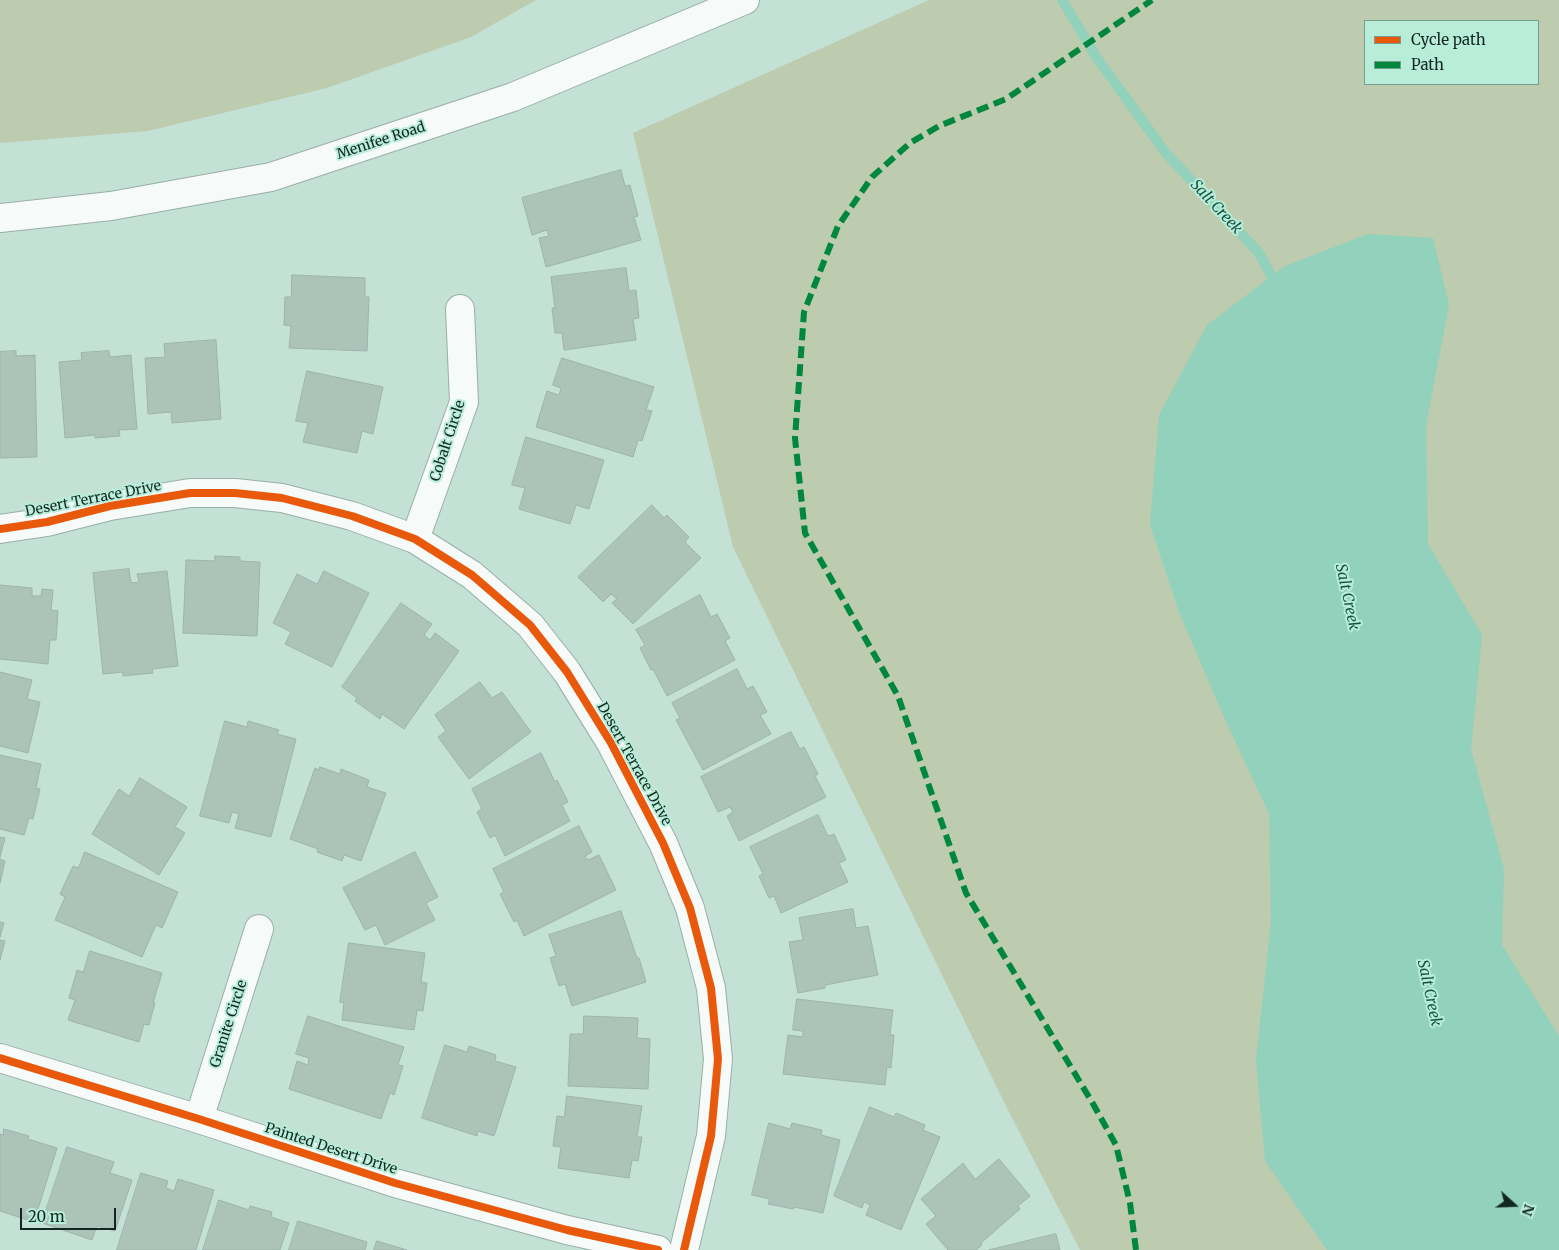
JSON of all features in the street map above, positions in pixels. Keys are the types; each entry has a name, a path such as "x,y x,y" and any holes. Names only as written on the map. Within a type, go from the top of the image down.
{"street":[{"name":"Menifee Road","path":"0,218 111,206 271,177 513,97 745,0"},
{"name":"Cobalt Circle","path":"415,539 464,402 460,309"},
{"name":"Desert Terrace Drive","path":"0,529 46,522 110,506 190,493 235,493 282,498 343,514 415,539 472,575 530,625 567,672 615,751 663,843 690,908 710,988 718,1060 711,1136 684,1250"},
{"name":"Granite Circle","path":"199,1119 259,929"},
{"name":"Painted Desert Drive","path":"0,1058 199,1119 395,1183 567,1230 658,1250"}],"shaded area":[{"path":"0,0 536,0 471,37 327,88 148,131 0,143"},
{"path":"929,0 1559,0 1559,1250 1080,1250 1006,1106 733,547 633,133"}],"water":[{"path":"1368,234 1433,238 1449,305 1426,425 1428,544 1482,635 1471,749 1504,869 1502,945 1559,1036 1559,1250 1327,1250 1265,1161 1256,1060 1271,922 1269,814 1223,715 1179,612 1150,525 1159,415 1207,325 1285,266"}],"building":[{"path":"621,170 625,186 630,185 638,216 634,217 641,240 546,267 539,238 549,236 547,230 532,235 522,198"},
{"path":"626,268 629,291 636,290 639,318 633,319 636,340 564,350 562,333 555,333 552,308 555,308 551,277"},
{"path":"292,275 365,278 365,297 369,297 367,351 289,348 291,326 284,325 285,297 291,297"},
{"path":"216,340 221,419 172,423 171,412 148,414 145,358 165,357 164,344"},
{"path":"16,351 16,356 35,355 37,457 0,458 0,352"},
{"path":"109,351 110,357 131,355 137,429 119,430 120,436 95,438 95,435 65,438 59,362 82,360 81,353"},
{"path":"562,358 654,387 646,410 652,411 642,441 638,440 633,457 536,427 547,391 559,395 561,388 553,385"},
{"path":"307,371 383,387 373,434 362,431 357,453 303,442 308,423 296,421"},
{"path":"526,437 604,460 589,509 576,505 570,524 519,509 525,488 512,485"},
{"path":"652,505 664,518 667,515 689,537 685,542 701,558 633,624 612,603 617,599 611,594 603,602 578,577"},
{"path":"215,556 240,557 240,561 260,562 257,636 183,633 186,560 215,561"},
{"path":"129,569 131,583 139,582 137,574 167,571 178,666 152,669 153,673 123,676 123,672 103,674 93,573"},
{"path":"324,571 369,593 332,667 285,644 291,632 273,623 297,574 317,584"},
{"path":"0,585 32,588 32,596 41,596 42,589 53,590 51,610 58,611 56,640 50,640 48,664 0,659"},
{"path":"700,595 711,617 717,614 730,638 725,641 735,660 667,696 640,648 645,645 636,630"},
{"path":"401,603 432,624 424,635 430,640 435,633 459,651 404,729 382,714 380,719 355,701 357,698 342,687"},
{"path":"737,669 747,689 753,686 767,712 760,715 771,734 703,770 676,720 680,718 672,703"},
{"path":"0,672 32,680 27,699 40,702 28,753 0,746"},
{"path":"480,682 492,698 502,692 531,732 469,779 438,737 446,731 435,715"},
{"path":"225,721 247,727 248,721 279,730 277,734 296,739 271,837 235,828 239,814 232,812 229,823 200,816"},
{"path":"791,732 800,749 804,747 818,774 815,776 826,797 739,841 727,816 733,812 730,807 718,812 701,777"},
{"path":"541,753 555,782 557,780 568,802 562,805 570,821 505,856 495,835 490,838 477,812 482,809 472,789"},
{"path":"0,755 41,764 36,788 40,789 33,819 29,818 24,835 0,829"},
{"path":"320,767 340,774 341,769 369,780 367,787 386,793 361,861 344,855 342,861 317,852 318,849 290,839 315,768 319,770"},
{"path":"140,778 187,807 175,827 185,833 159,875 92,834 119,789 129,796"},
{"path":"818,815 828,836 834,834 846,860 839,863 848,882 781,913 774,896 769,898 759,876 763,874 750,847"},
{"path":"579,826 592,852 585,856 588,860 599,855 616,890 524,936 517,920 514,922 500,894 504,892 493,869"},
{"path":"0,837 5,838 0,857"},
{"path":"85,852 178,892 162,928 156,925 142,957 55,920 65,897 60,894 73,866 78,868"},
{"path":"415,852 438,897 426,903 435,920 385,945 376,925 365,930 343,888"},
{"path":"0,859 5,861 0,883"},
{"path":"853,909 856,928 868,926 878,975 825,985 825,988 798,993 789,942 803,940 799,918"},
{"path":"621,911 646,982 572,1006 565,984 559,986 550,958 556,956 549,935"},
{"path":"0,922 4,923 0,937"},
{"path":"0,940 5,941 0,960"},
{"path":"349,943 425,953 421,982 427,983 423,1011 417,1010 414,1030 342,1020 344,1003 340,1002"},
{"path":"90,951 162,973 149,1025 144,1024 139,1042 68,1020 75,1000 69,998 77,970 83,972"},
{"path":"797,999 893,1010 890,1035 894,1035 891,1068 887,1067 885,1085 783,1074 788,1035 803,1037 803,1031 793,1030"},
{"path":"308,1016 404,1047 398,1065 403,1066 394,1095 390,1093 381,1119 289,1089 297,1061 308,1065 309,1058 296,1054"},
{"path":"584,1016 638,1018 637,1038 650,1039 648,1089 568,1086 570,1034 583,1034"},
{"path":"445,1045 467,1052 469,1046 496,1055 495,1061 516,1067 494,1136 478,1131 477,1136 422,1118"},
{"path":"567,1096 642,1106 637,1137 642,1137 638,1161 632,1160 629,1178 558,1168 561,1147 553,1146 557,1116 564,1117"},
{"path":"870,1107 894,1117 896,1113 925,1125 923,1130 940,1137 901,1230 866,1215 870,1205 864,1202 862,1208 834,1196"},
{"path":"769,1123 790,1129 792,1123 822,1130 821,1135 840,1140 823,1213 768,1204 770,1199 752,1195"},
{"path":"4,1129 29,1136 28,1139 57,1148 34,1222 0,1211 0,1134 3,1135"},
{"path":"67,1147 114,1162 110,1173 132,1180 115,1231 97,1226 92,1240 42,1223"},
{"path":"999,1159 1030,1196 1018,1206 1020,1209 981,1243 982,1245 976,1250 948,1250 926,1224 936,1216 921,1199 963,1163 975,1179"},
{"path":"141,1173 168,1181 166,1188 174,1191 178,1179 214,1190 196,1250 117,1250"},
{"path":"219,1200 249,1210 250,1206 272,1212 271,1217 289,1223 280,1250 203,1250"},
{"path":"298,1221 367,1242 365,1250 289,1250"},
{"path":"1056,1234 1060,1250 989,1250"},
{"path":"377,1241 407,1250 374,1250"}],"waterway":[{"name":"Salt Creek","path":"1062,0 1097,58 1165,152 1259,253 1278,288"}],"marked path":[{"path":"1136,1250 1130,1203 1116,1145 966,893 898,696 805,533 795,438 804,312 838,226 872,177 910,143 939,126 1006,99 1152,0"}],"cycle path":[{"path":"0,529 47,522 110,506 190,493 235,493 282,498 352,516 415,539 472,575 530,625 567,672 611,743 663,843 690,908 711,988 718,1059 711,1136 684,1250"},
{"path":"0,1058 199,1119 395,1183 567,1230 658,1250"}]}
